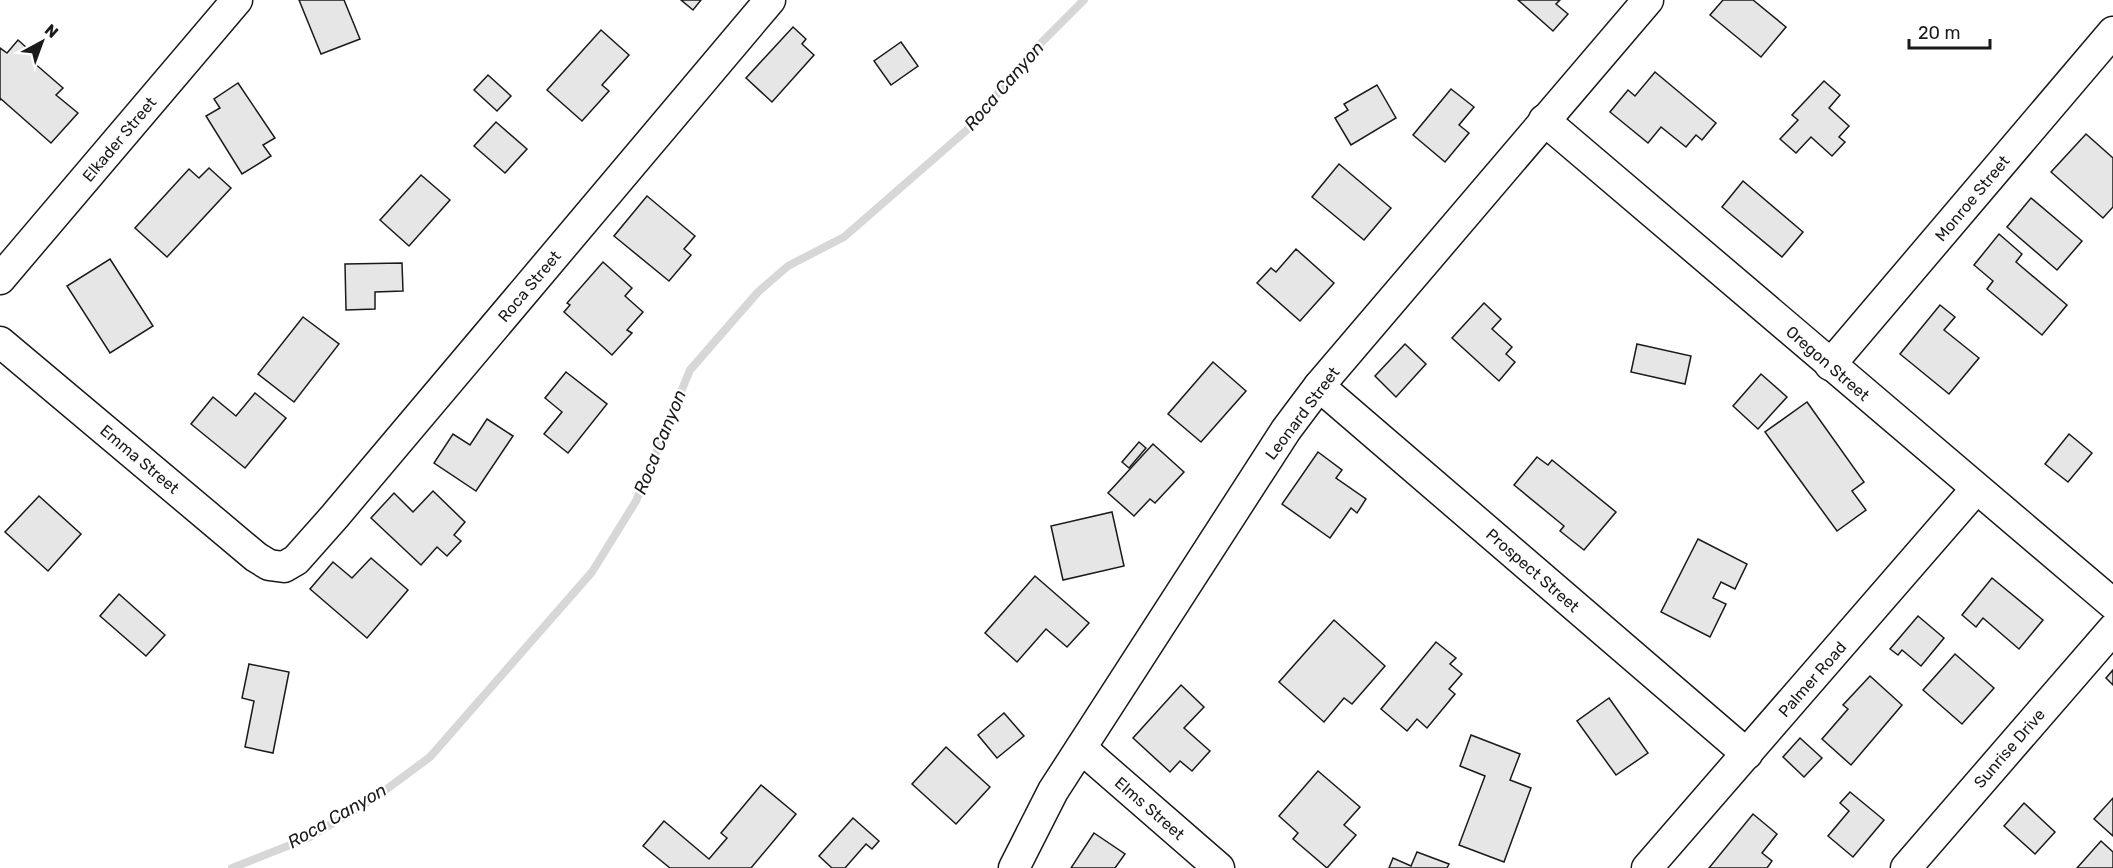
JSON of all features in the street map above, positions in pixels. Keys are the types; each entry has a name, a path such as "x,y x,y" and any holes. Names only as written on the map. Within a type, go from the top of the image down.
{"street":[{"name":"Elkader Street","path":"0,279 237,0"},
{"name":"Roca Street","path":"284,567 296,560 335,516 770,0"},
{"name":"Leonard Street","path":"1014,868 1053,791 1286,430 1320,386 1648,0"},
{"name":"Monroe Street","path":"1830,364 2113,32"},
{"name":"Oregon Street","path":"1544,120 2113,604"},
{"name":"Emma Street","path":"0,342 256,556 269,565 284,567"},
{"name":"Prospect Street","path":"1320,386 1747,754"},
{"name":"Palmer Road","path":"1647,868 1976,489"},
{"name":"Sunrise Drive","path":"1906,868 2113,629"},
{"name":"Elms Street","path":"1081,748 1219,868"}],"building":[{"path":"299,0 344,0 360,39 321,54"},
{"path":"681,0 701,0 693,10"},
{"path":"1518,0 1560,0 1556,4 1568,14 1553,31"},
{"path":"1723,0 1753,0 1786,27 1761,57 1710,15"},
{"path":"793,27 806,39 802,44 814,55 772,102 746,78"},
{"path":"601,30 629,55 602,85 609,91 582,121 547,90"},
{"path":"18,40 37,57 33,62 63,88 56,95 78,113 51,143 0,100 0,48 7,53"},
{"path":"901,42 918,66 891,85 874,61"},
{"path":"1655,72 1716,123 1702,140 1696,135 1686,147 1661,127 1648,143 1610,112 1628,90 1635,96"},
{"path":"488,75 511,96 497,111 474,90"},
{"path":"1824,81 1840,95 1829,108 1849,126 1839,137 1845,142 1832,156 1811,137 1796,153 1780,139 1798,120 1792,115"},
{"path":"238,83 275,138 263,145 271,156 242,174 206,116 220,108 214,99"},
{"path":"1377,85 1396,118 1351,145 1335,118 1348,110 1344,104"},
{"path":"1451,89 1474,107 1459,125 1469,133 1445,162 1413,135"},
{"path":"496,122 527,149 505,173 474,146"},
{"path":"2086,134 2113,158 2113,207 2103,218 2051,172"},
{"path":"1339,164 1391,208 1364,240 1312,197"},
{"path":"209,168 231,188 167,257 135,228 189,169 199,178"},
{"path":"421,175 450,200 409,246 380,220"},
{"path":"1743,181 1803,232 1782,257 1722,207"},
{"path":"647,196 695,236 684,249 691,255 669,281 614,236"},
{"path":"2031,198 2082,241 2057,270 2007,227"},
{"path":"1999,234 2022,254 2016,262 2067,305 2042,335 1987,289 1993,281 1974,265"},
{"path":"1296,249 1334,283 1300,321 1257,283 1271,268 1276,272"},
{"path":"110,259 153,326 110,353 67,286"},
{"path":"603,262 632,288 625,296 643,312 627,330 632,333 612,355 564,312 570,305 567,303"},
{"path":"402,263 403,291 375,292 375,309 346,310 345,264"},
{"path":"1484,303 1501,319 1492,329 1512,347 1506,354 1515,362 1499,381 1452,338"},
{"path":"1940,305 1955,317 1944,330 1979,358 1949,394 1900,354"},
{"path":"303,317 339,344 294,402 258,374"},
{"path":"1405,344 1426,364 1396,397 1375,376"},
{"path":"1637,344 1691,356 1685,384 1631,372"},
{"path":"1213,362 1246,391 1201,442 1168,414"},
{"path":"566,372 607,404 568,453 544,434 562,412 545,398"},
{"path":"1761,374 1787,397 1758,429 1733,406"},
{"path":"255,393 286,418 245,468 191,424 213,397 236,416"},
{"path":"1807,402 1864,482 1852,491 1866,510 1837,531 1765,432"},
{"path":"487,419 513,436 476,491 434,463 453,434 470,445"},
{"path":"2069,434 2092,453 2068,482 2045,464"},
{"path":"1139,442 1146,448 1129,468 1122,462"},
{"path":"1153,444 1184,472 1155,503 1150,499 1134,516 1108,493"},
{"path":"1318,452 1342,470 1336,478 1366,499 1357,513 1351,508 1330,538 1282,504"},
{"path":"1537,457 1548,465 1552,460 1616,512 1584,550 1560,531 1564,526 1514,485"},
{"path":"433,491 465,522 454,535 461,541 447,556 437,547 421,565 371,518 394,493 413,512"},
{"path":"39,496 81,534 48,571 5,532"},
{"path":"1112,512 1124,566 1063,580 1051,526"},
{"path":"1698,539 1747,564 1735,589 1721,582 1713,598 1726,604 1710,637 1661,612"},
{"path":"371,558 408,590 367,638 310,589 333,562 352,578"},
{"path":"1035,576 1089,623 1067,647 1046,629 1017,662 985,633"},
{"path":"1992,578 2043,620 2019,649 1983,618 1976,627 1962,615"},
{"path":"119,594 165,635 146,656 100,616"},
{"path":"1918,616 1944,638 1921,666 1902,650 1898,655 1890,649"},
{"path":"1334,620 1385,666 1352,704 1344,698 1324,722 1279,682"},
{"path":"1436,642 1456,658 1450,664 1462,674 1449,689 1455,694 1427,728 1417,719 1407,731 1381,709"},
{"path":"1955,654 1994,688 1962,724 1923,690"},
{"path":"249,664 289,672 273,753 245,747 254,701 242,698"},
{"path":"2113,670 2113,685 2106,678"},
{"path":"1870,676 1902,705 1851,765 1822,739 1848,709 1843,705"},
{"path":"1181,685 1204,707 1184,728 1210,751 1192,771 1180,761 1170,772 1133,738"},
{"path":"1609,698 1648,753 1616,775 1577,721"},
{"path":"1004,713 1024,736 997,758 978,735"},
{"path":"1471,735 1520,754 1510,780 1531,788 1504,862 1459,845 1485,776 1460,766"},
{"path":"1800,738 1822,758 1804,777 1783,757"},
{"path":"946,747 990,787 956,824 912,784"},
{"path":"1318,771 1360,807 1344,825 1356,835 1327,868 1293,839 1298,833 1279,816"},
{"path":"761,785 796,814 751,868 670,868 643,846 664,821 709,859 727,838 721,833"},
{"path":"1850,792 1884,820 1853,857 1828,836 1849,811 1840,803"},
{"path":"2113,798 2113,836 2094,819"},
{"path":"2024,803 2055,832 2035,854 2004,826"},
{"path":"1753,814 1777,834 1762,853 1772,861 1767,868 1709,868"},
{"path":"853,818 879,841 872,849 866,844 845,868 832,868 819,856"},
{"path":"1094,833 1125,854 1115,868 1071,868"},
{"path":"2101,841 2113,852 2113,868 2077,868"},
{"path":"1417,852 1449,864 1447,868 1389,868 1393,858 1411,866"}],"waterway":[{"name":"Roca Canyon","path":"232,868 308,838 376,797 430,757 592,572 636,501 690,370 758,292 788,266 844,237 968,129 1037,47 1084,0"}]}
